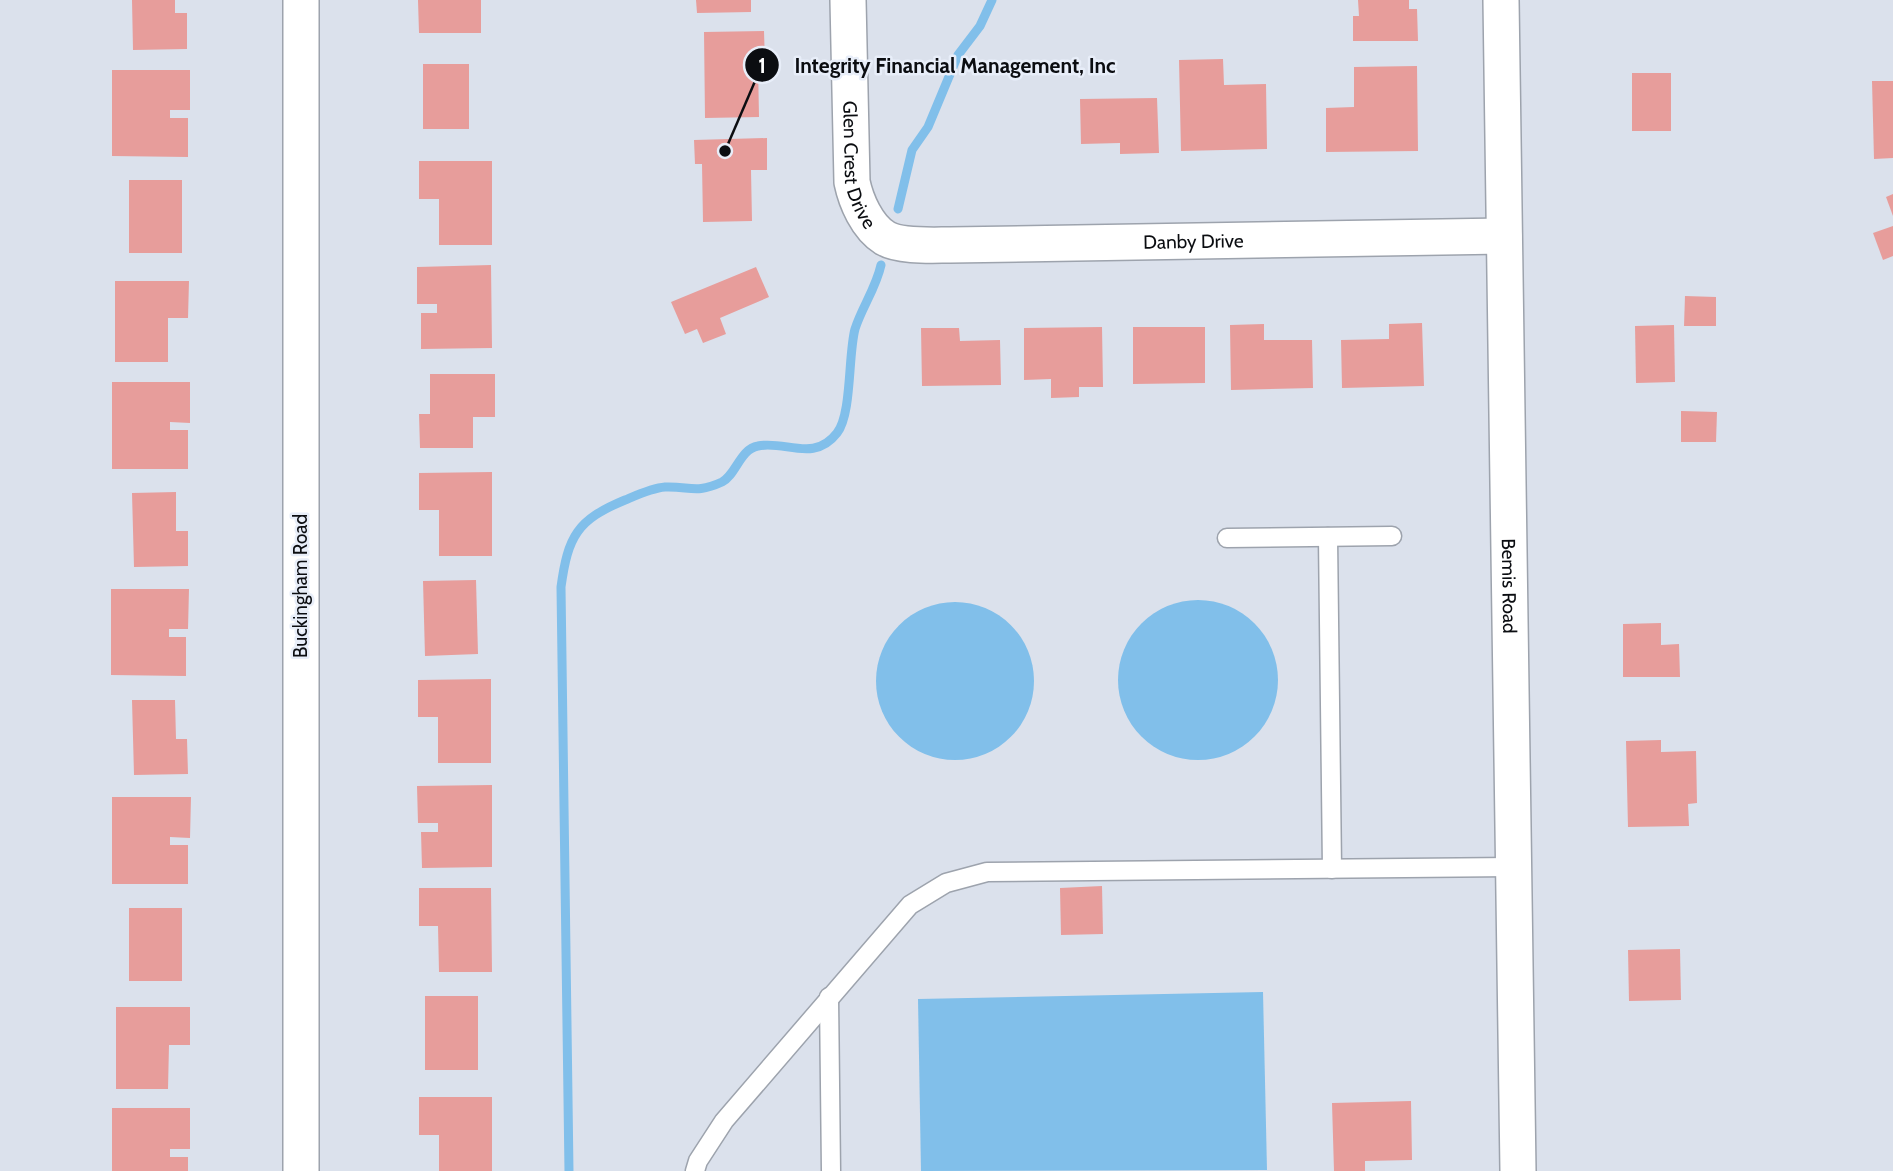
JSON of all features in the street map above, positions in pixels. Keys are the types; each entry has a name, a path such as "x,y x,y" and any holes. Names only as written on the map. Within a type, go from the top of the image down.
{"street":[{"name":"Buckingham Road","path":"301,0 301,1171"},
{"name":"Glen Crest Drive","path":"848,0 852,182 856,202 885,238"},
{"name":"Bemis Road","path":"1501,0 1518,1171"},
{"name":"Danby Drive","path":"885,238 917,245 950,245 1504,236"}],"lane":[{"path":"1227,538 1392,536"},
{"path":"1328,537 1332,869"},
{"path":"695,1171 698,1161 724,1121 829,997 910,905 946,883 987,872 1513,867"},
{"path":"829,997 831,1171"}],"water":[{"path":"1198,600 1228,606 1254,624 1272,650 1278,680 1272,710 1254,736 1228,754 1198,760 1168,754 1142,736 1124,710 1118,680 1124,650 1142,624 1168,606"},
{"path":"955,602 971,603 985,608 1011,625 1028,651 1033,665 1033,697 1028,711 1011,737 985,754 971,759 955,760 939,759 925,754 899,737 882,711 877,697 876,681 877,665 882,651 899,625 925,608 939,603"},
{"path":"1263,992 1267,1170 921,1171 918,999"}],"building":[{"path":"132,0 175,0 175,13 187,13 187,49 133,50"},
{"path":"418,0 481,0 481,33 419,33"},
{"path":"696,0 751,0 751,12 697,13"},
{"path":"1358,0 1409,0 1409,9 1417,9 1418,41 1353,41 1353,16 1359,16"},
{"path":"764,31 765,64 758,64 759,117 705,118 704,32"},
{"path":"1223,59 1224,85 1266,84 1267,149 1181,151 1179,60"},
{"path":"423,64 469,64 469,129 423,129"},
{"path":"1417,66 1418,151 1326,152 1326,108 1354,107 1354,67"},
{"path":"112,70 190,70 190,110 170,110 170,118 188,118 188,157 112,156"},
{"path":"1632,73 1671,73 1671,131 1632,131"},
{"path":"1872,81 1893,81 1893,158 1874,159"},
{"path":"1157,98 1159,153 1120,154 1120,143 1081,144 1080,99"},
{"path":"767,138 767,170 751,170 752,221 703,222 702,164 695,164 694,140"},
{"path":"419,161 492,161 492,245 439,245 439,199 419,199"},
{"path":"129,180 182,180 182,253 129,253"},
{"path":"1893,194 1893,216 1886,197"},
{"path":"1893,226 1893,256 1883,260 1873,233"},
{"path":"491,265 492,348 421,349 421,313 437,313 437,304 417,304 417,267"},
{"path":"756,267 769,297 720,318 726,334 703,343 697,329 685,334 671,302"},
{"path":"115,281 189,281 188,318 168,318 168,362 115,362"},
{"path":"1685,296 1716,297 1716,326 1684,326"},
{"path":"1422,323 1424,386 1342,388 1341,340 1389,339 1389,324"},
{"path":"1264,324 1264,340 1312,340 1313,388 1231,390 1230,325"},
{"path":"1674,325 1675,382 1636,383 1635,326"},
{"path":"1102,327 1103,387 1079,387 1079,397 1051,398 1051,379 1024,380 1024,328"},
{"path":"1133,327 1205,327 1205,383 1133,384"},
{"path":"921,328 959,328 960,341 1000,340 1001,385 922,386"},
{"path":"430,374 495,374 495,417 473,417 473,448 420,448 419,414 430,414"},
{"path":"112,382 190,382 190,423 170,422 170,430 188,430 188,469 112,469"},
{"path":"1681,411 1717,412 1716,442 1681,442"},
{"path":"492,472 492,556 439,556 439,510 419,510 419,473"},
{"path":"176,492 176,531 188,531 188,566 134,567 132,493"},
{"path":"476,580 478,654 425,656 423,581"},
{"path":"111,589 189,589 188,629 169,629 169,637 186,637 186,676 111,675"},
{"path":"1661,623 1661,645 1679,644 1680,677 1623,677 1623,624"},
{"path":"491,679 491,763 438,763 438,717 418,717 418,680"},
{"path":"132,700 175,700 176,739 187,739 188,774 134,775"},
{"path":"1661,740 1661,752 1696,751 1697,803 1688,804 1689,826 1628,827 1626,741"},
{"path":"492,785 492,867 422,868 421,832 438,832 438,823 418,823 417,786"},
{"path":"112,797 191,797 190,838 170,837 170,845 188,845 188,884 112,884"},
{"path":"1102,886 1103,934 1061,935 1060,888"},
{"path":"419,888 491,888 492,972 439,972 438,926 419,926"},
{"path":"129,908 182,908 182,981 129,981"},
{"path":"1680,949 1681,1000 1629,1001 1628,950"},
{"path":"425,996 478,996 478,1070 425,1070"},
{"path":"116,1007 190,1007 190,1045 169,1045 168,1089 116,1089"},
{"path":"419,1097 492,1097 492,1171 439,1171 439,1135 419,1135"},
{"path":"1411,1101 1412,1160 1365,1161 1365,1171 1334,1171 1332,1103"},
{"path":"112,1108 190,1108 190,1149 170,1149 170,1157 188,1157 188,1171 112,1171"}],"waterway":[{"path":"898,209 912,150 928,127 958,55 980,26 992,0"},
{"path":"569,1171 561,587 567,555 572,542 586,523 625,500 660,488 699,489 713,486 727,479 747,452 758,446 809,449 828,442 842,424 855,329 881,265"}],"place":[{"name":"Integrity Financial Management, Inc","path":"725,151"}]}
